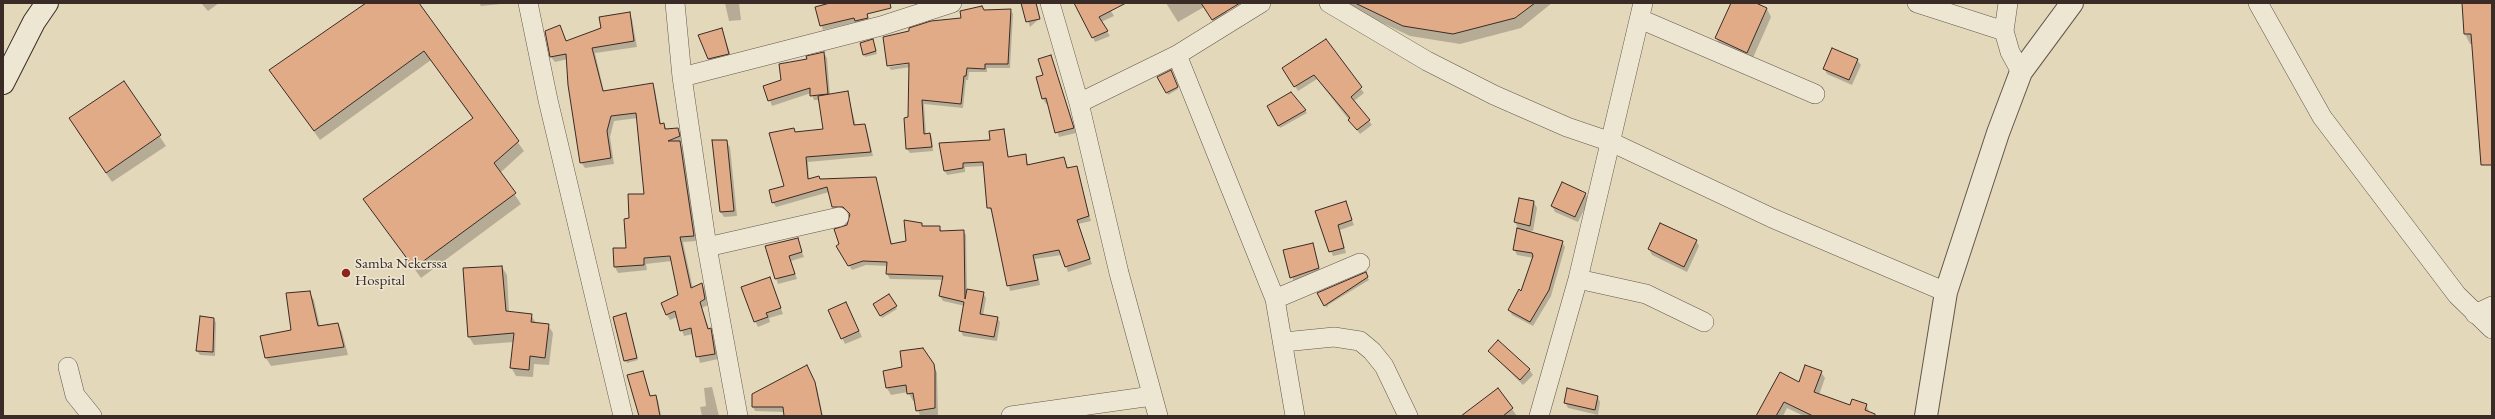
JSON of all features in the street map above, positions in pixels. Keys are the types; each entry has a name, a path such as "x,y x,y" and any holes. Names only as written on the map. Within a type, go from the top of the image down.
{"street":[{"path":"3,83 34,22 47,3"},
{"path":"675,3 682,76 707,247 738,416"},
{"path":"682,76 881,26 952,3"},
{"path":"1050,3 1079,103 1119,273 1158,416"},
{"path":"1079,103 1177,55 1260,3"},
{"path":"1329,3 1427,61 1480,88 1567,127 1611,142 1772,218 1946,292"},
{"path":"1917,3 2004,31"},
{"path":"2008,3 2004,31 2010,52 2021,72"},
{"path":"1926,416 1946,292 1998,133 2021,72 2072,3"},
{"path":"2258,3 2322,117 2457,295 2492,329"},
{"path":"531,4 548,100 623,416"},
{"path":"1539,416 1578,279 1642,11 1815,94"},
{"path":"1177,55 1275,299 1284,342 1295,416"},
{"path":"707,247 839,218"},
{"path":"1275,299 1360,263"},
{"path":"1578,279 1646,294 1704,322"},
{"path":"2475,314 2492,306"},
{"path":"1284,342 1334,337 1360,341 1372,351 1384,366 1408,416"},
{"path":"68,366 75,395 92,416"},
{"path":"1011,416 1152,396"}],"building":[{"path":"366,3 419,3 519,141 494,163 516,193 414,268 363,199 473,118 424,51 314,131 269,70"},
{"path":"830,3 890,3 891,8 867,14 868,18 855,21 854,18 820,26 815,7"},
{"path":"1021,3 1036,3 1040,19 1026,22"},
{"path":"1074,3 1126,3 1099,17 1108,31 1092,38"},
{"path":"1201,3 1240,3 1212,20"},
{"path":"1355,3 1535,3 1515,18 1453,34 1403,26"},
{"path":"1731,3 1756,3 1767,8 1747,53 1715,38"},
{"path":"2462,3 2492,3 2492,165 2481,165 2471,34 2464,34"},
{"path":"982,6 984,10 1011,9 1008,64 985,64 985,69 967,68 966,76 964,76 961,104 922,100 924,134 930,133 932,147 906,149 904,118 908,117 909,63 887,66 883,37 909,31 909,28 931,21 961,18 960,11"},
{"path":"630,12 634,41 592,48 603,91 653,83 660,124 664,123 665,129 678,128 680,136 668,141 680,141 694,236 680,237 691,288 702,283 705,299 700,302 708,329 711,328 715,354 696,357 691,328 680,331 675,311 666,315 661,303 678,295 670,256 644,258 644,265 614,267 613,248 626,248 624,219 629,218 628,194 644,194 636,113 611,116 607,131 611,158 580,163 568,85 566,54 550,57 545,31 560,25 566,41 601,28 599,17"},
{"path":"722,28 729,54 708,59 698,35"},
{"path":"873,39 876,51 863,55 860,43"},
{"path":"1326,39 1362,87 1351,97 1370,120 1357,130 1348,120 1350,118 1314,75 1294,87 1282,68"},
{"path":"1832,48 1858,59 1849,80 1823,69"},
{"path":"824,52 828,94 810,96 810,88 768,101 763,86 781,80 779,64 807,59 806,56"},
{"path":"1051,55 1074,128 1055,133 1046,98 1042,99 1036,77 1043,75 1038,59"},
{"path":"1171,70 1178,87 1166,93 1157,77"},
{"path":"124,81 161,135 106,173 69,118"},
{"path":"848,91 854,125 865,124 871,152 806,157 808,179 819,176 820,179 876,177 891,244 906,241 904,220 922,223 922,226 940,226 940,231 964,230 965,299 967,289 984,292 980,314 998,317 994,337 959,331 964,302 939,296 943,276 886,274 887,262 863,261 848,266 836,246 839,244 834,229 847,225 850,214 843,207 832,207 827,187 772,203 769,190 784,186 769,133 794,128 795,132 823,129 818,96"},
{"path":"1291,92 1306,110 1278,126 1267,106"},
{"path":"1004,129 1008,157 1026,154 1027,165 1064,157 1067,168 1077,166 1089,216 1077,220 1090,259 1065,267 1059,250 1033,255 1038,280 1007,286 991,208 987,208 983,162 963,163 963,168 944,171 939,143 990,140 989,131"},
{"path":"712,140 727,140 734,211 720,212"},
{"path":"1562,182 1586,193 1575,217 1551,206"},
{"path":"1519,198 1534,201 1530,226 1514,222"},
{"path":"1346,201 1352,220 1338,225 1344,248 1329,252 1315,211"},
{"path":"1660,223 1697,240 1684,267 1648,249"},
{"path":"1517,228 1563,241 1549,290 1530,322 1508,310 1519,289 1521,291 1533,256 1532,253 1513,250"},
{"path":"798,238 802,252 789,256 795,274 775,279 765,246"},
{"path":"1313,243 1319,268 1290,278 1283,250"},
{"path":"502,266 506,311 532,314 531,322 549,324 545,358 530,356 529,370 510,368 514,333 468,337 463,268"},
{"path":"1366,272 1368,277 1324,306 1317,293"},
{"path":"770,277 781,308 766,313 768,317 754,322 741,287"},
{"path":"310,291 318,326 338,323 344,347 265,358 260,336 291,330 286,293"},
{"path":"889,294 897,306 880,316 873,304"},
{"path":"846,302 859,331 841,339 828,310"},
{"path":"626,313 637,358 624,361 613,317"},
{"path":"200,316 214,318 213,352 196,351"},
{"path":"1498,340 1530,369 1520,380 1488,351"},
{"path":"923,348 934,364 935,408 916,411 913,393 907,394 906,385 886,388 883,371 902,367 900,351"},
{"path":"807,365 815,382 822,416 784,416 783,407 752,407 752,394"},
{"path":"1805,365 1822,371 1814,392 1850,405 1852,399 1867,404 1865,410 1875,414 1875,416 1813,416 1784,402 1776,416 1756,416 1780,372 1799,382"},
{"path":"643,371 650,396 656,395 660,416 639,416 627,375"},
{"path":"1498,388 1513,408 1503,416 1461,416"},
{"path":"1567,388 1598,396 1595,410 1564,403"}],"place":[{"name":"Samba Nekerssa Hospital","path":"346,273"}]}
